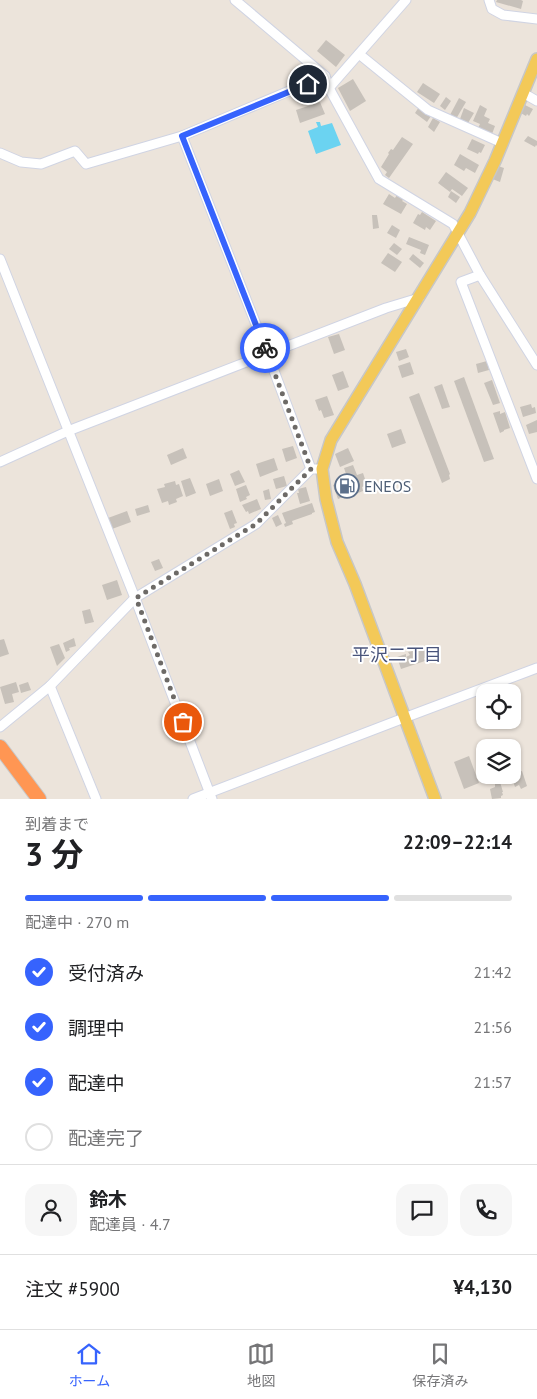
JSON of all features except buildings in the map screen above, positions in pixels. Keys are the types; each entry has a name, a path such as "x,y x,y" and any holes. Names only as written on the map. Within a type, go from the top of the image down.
{"highway":[{"path":"0,748 39,799"}],"main road":[{"path":"435,799 355,584 337,542 317,469 331,440 419,298 456,228 470,212 502,143 537,59"}],"street":[{"path":"235,0 326,76 330,88 380,179 456,228 480,275 537,365"},
{"path":"330,88 406,0"},
{"path":"489,0 492,9 503,15 537,19"},
{"path":"359,54 428,110 502,143"},
{"path":"0,153 21,162 42,164 75,152 86,164 182,136 326,76"},
{"path":"523,93 537,101"},
{"path":"0,727 50,686 136,598 256,524 317,469 268,355 182,136"},
{"path":"0,259 136,598 211,796"},
{"path":"480,275 461,282 537,479"},
{"path":"0,462 68,431 386,308 419,298"},
{"path":"193,799 211,796 404,718 537,668"},
{"path":"50,686 96,799"}],"water":[{"path":"316,122 320,122 321,126 332,123 341,145 316,154 308,131 318,127"}],"way so far":[{"path":"183,722 136,598 256,524 311,469 265,348"}],"place":[{"name":"ENEOS","path":"347,486"}],"district":[{"name":"平沢二丁目","path":"397,654"}],"route":[{"path":"265,348 182,136 308,84"}]}
